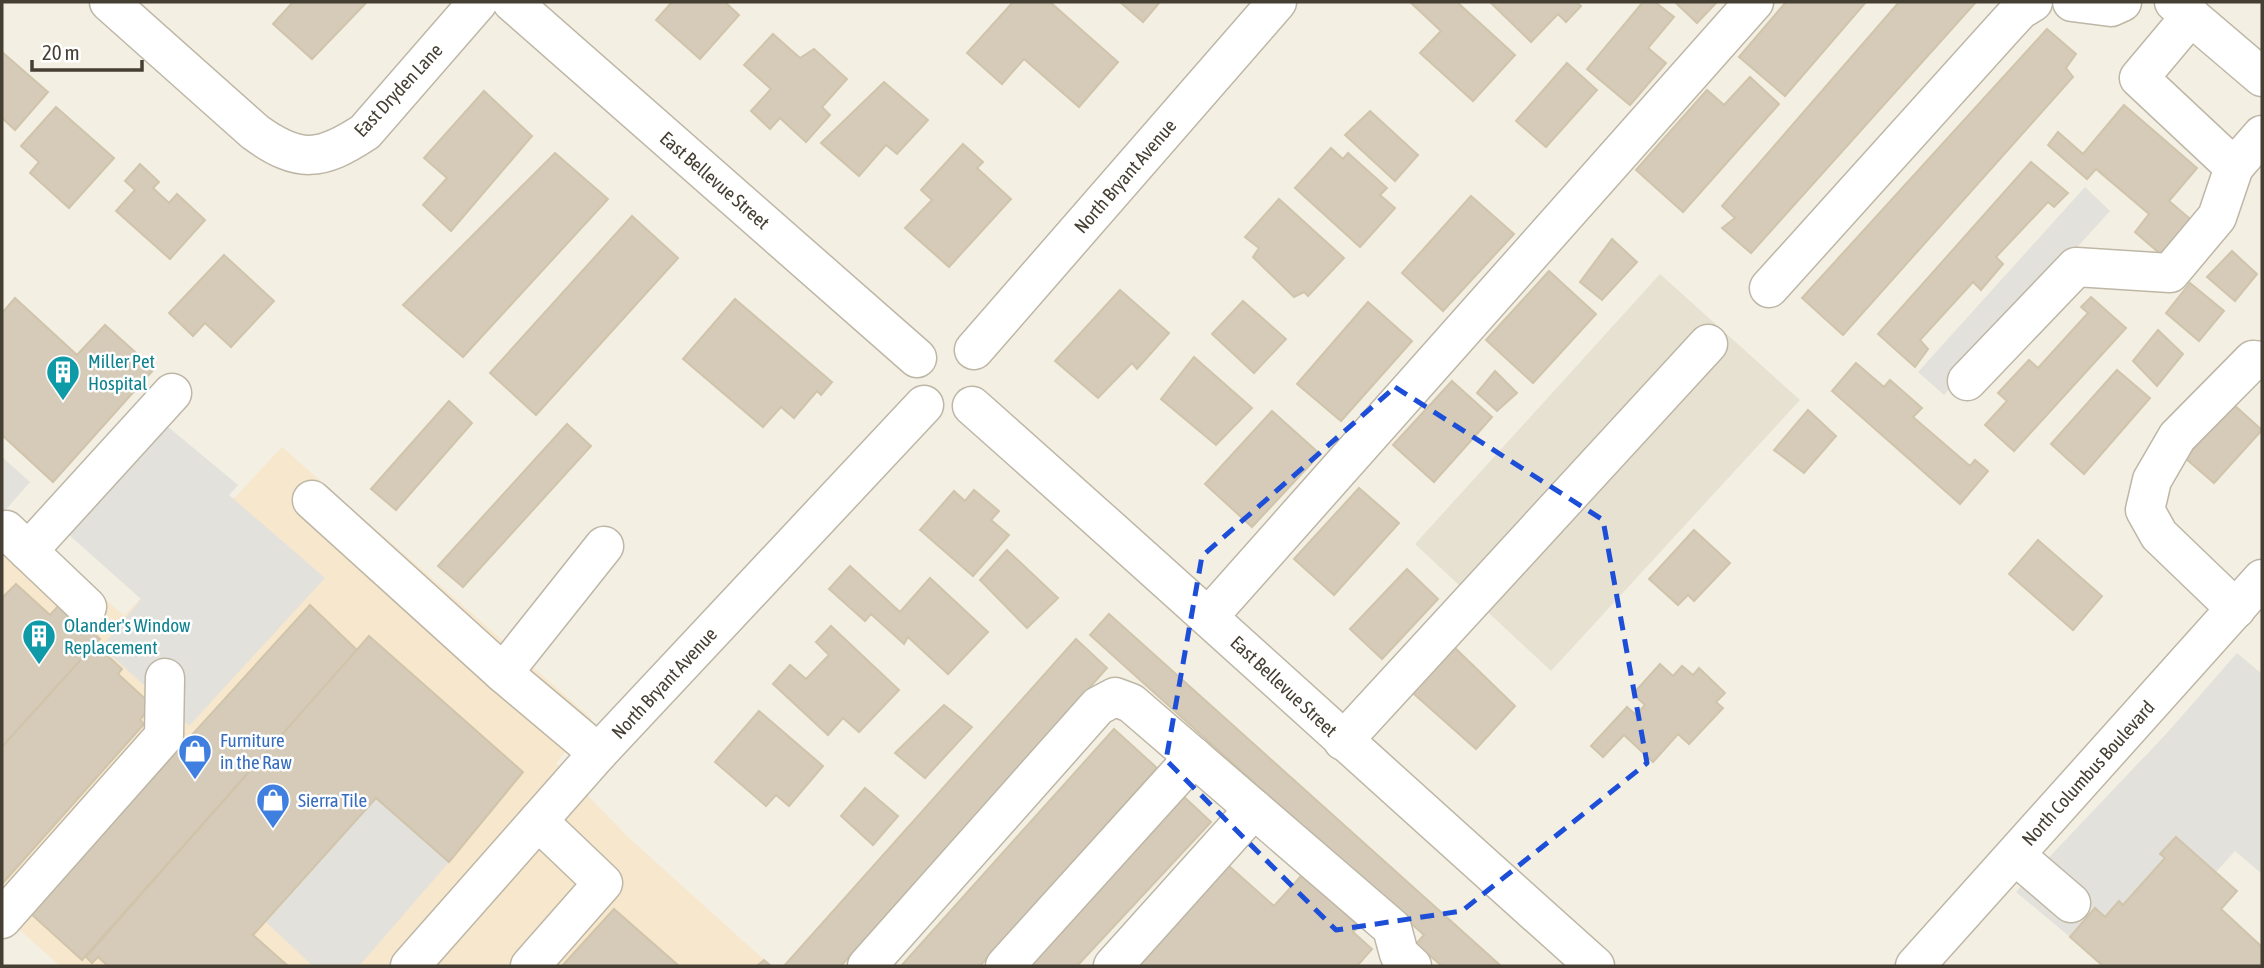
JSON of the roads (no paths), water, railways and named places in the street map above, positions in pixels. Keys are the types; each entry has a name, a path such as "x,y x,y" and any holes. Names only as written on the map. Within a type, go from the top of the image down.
{"street":[{"name":"East Dryden Lane","path":"108,2 255,132 274,146 297,155 318,155 341,148 365,132 478,2"},
{"name":"North Bryant Avenue","path":"974,350 1277,2"},
{"path":"1209,616 1754,2"},
{"path":"2072,2 2111,7 2122,2"},
{"path":"1769,288 2028,3"},
{"name":"East Bellevue Street","path":"529,7 917,358"},
{"path":"2234,167 2139,78 2183,9 2257,61"},
{"path":"1967,381 2076,267 2170,272 2217,217 2234,167 2262,135"},
{"path":"943,341 954,341 974,350 984,368 985,378 984,388 972,406 953,414 933,411 924,405 912,383 912,370 924,349 943,341"},
{"path":"1343,741 1708,344"},
{"path":"2235,609 2159,535 2145,510 2152,480 2177,437 2253,360 2262,361"},
{"path":"87,607 17,541 172,393"},
{"name":"North Bryant Avenue","path":"410,966 598,753 924,405"},
{"name":"East Bellevue Street","path":"972,406 1209,616 1343,741 1595,966"},
{"path":"312,500 503,673 598,753"},
{"path":"503,673 604,546"},
{"name":"North Columbus Boulevard","path":"1915,966 2262,579"},
{"path":"2,919 164,736 165,678"},
{"path":"867,966 1098,706 1115,696 1131,704 1392,928 1399,954 1412,966"},
{"path":"1005,966 1194,757"},
{"path":"1113,966 1254,809"},
{"path":"530,966 603,883 538,821"},
{"path":"2015,855 2071,902"}],"place":[{"name":"Miller Pet Hospital","path":"63,402"},
{"name":"Olander's Window Replacement","path":"39,666"},
{"name":"Furniture in the Raw","path":"195,781"},
{"name":"Sierra Tile","path":"273,830"}]}
